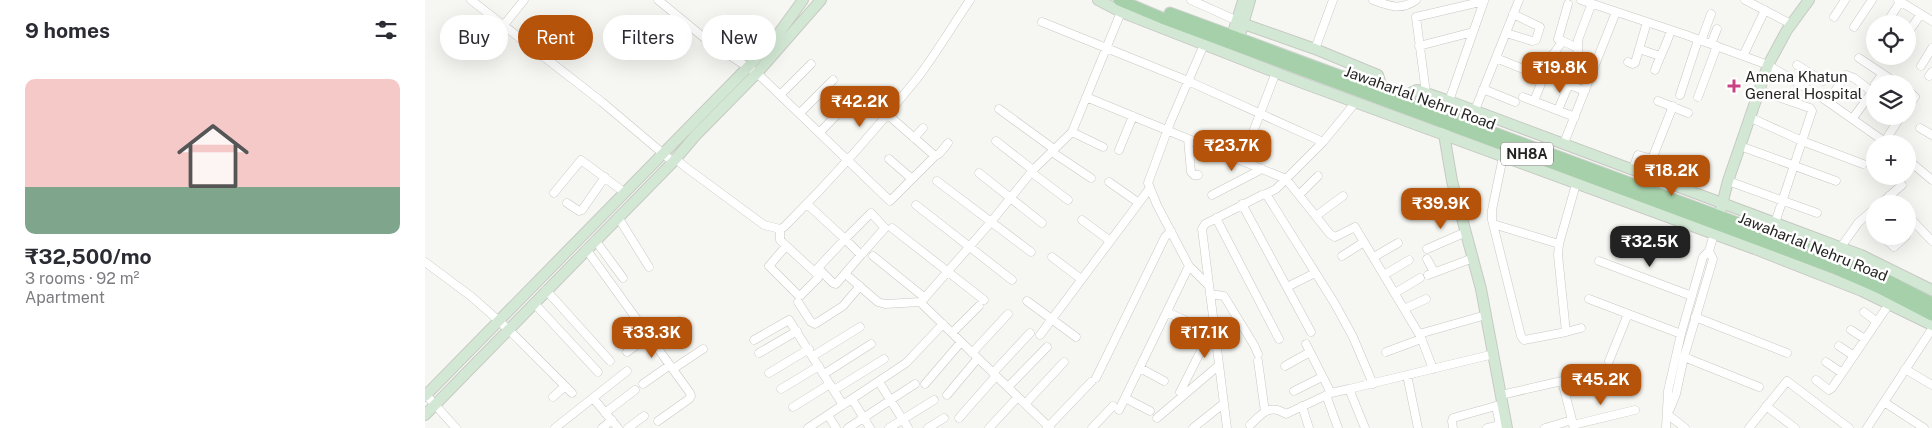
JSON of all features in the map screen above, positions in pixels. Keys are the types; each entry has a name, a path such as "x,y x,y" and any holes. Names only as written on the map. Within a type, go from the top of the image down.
{"main road":[{"name":"Jawaharlal Nehru Road","path":"1119,0 1206,39 1233,45 1383,91 1717,225 1887,280 1932,304"},
{"name":"Jawaharlal Nehru Road","path":"1139,0 1233,45 1445,129 1835,268 1932,315"}],"street":[{"path":"471,0 489,15"},
{"path":"508,20 524,0"},
{"path":"658,0 713,45 757,73 781,94 889,201 939,154 948,143"},
{"path":"456,428 426,395 748,67 776,37 803,0"},
{"path":"425,415 674,160 757,73 821,0"},
{"path":"508,30 602,102 663,153 684,166 764,225 780,229 807,204 848,160 887,114 920,74 970,0"},
{"path":"1097,0 1174,34 1206,39 1167,130 1148,182 1189,266 1210,290 1224,296 1254,344 1258,358 1265,412"},
{"path":"1191,0 1241,22 1315,48 1378,75 1383,91"},
{"path":"1241,22 1243,0"},
{"path":"1251,0 1233,45 1276,72 1355,103 1445,129 1503,157 1576,184 1717,225 1932,325"},
{"path":"1315,48 1333,0"},
{"path":"1373,0 1396,8 1416,0"},
{"path":"1475,110 1519,0"},
{"path":"1581,0 1768,65 1828,101 1877,135"},
{"path":"1745,0 1791,24"},
{"path":"1665,428 1668,391 1681,334 1703,257 1709,251 1728,180 1758,90 1768,65 1791,24 1809,0"},
{"path":"1834,17 1845,0"},
{"path":"1854,28 1872,0"},
{"path":"1911,8 1916,0"},
{"path":"1426,93 1416,17 1484,1 1449,101"},
{"path":"1891,15 1899,1 1932,21"},
{"path":"1568,4 1558,36 1562,42 1578,48"},
{"path":"1558,110 1578,63 1578,40 1590,8"},
{"path":"1743,56 1765,10"},
{"path":"849,277 878,302 885,304 924,301 1032,171 1072,132 1121,12"},
{"path":"1506,33 1532,41 1536,40 1540,27 1513,14"},
{"path":"1680,95 1711,14"},
{"path":"1916,21 1921,14"},
{"path":"1564,143 1614,17"},
{"path":"1042,22 1188,81 1323,142"},
{"path":"1628,62 1634,63 1647,22"},
{"path":"1655,70 1671,30"},
{"path":"1699,97 1717,30"},
{"path":"1419,46 1473,32"},
{"path":"1534,101 1553,54 1562,42"},
{"path":"1921,66 1932,48"},
{"path":"1639,50 1660,56"},
{"path":"1553,54 1578,63"},
{"path":"1496,58 1528,72"},
{"path":"1859,58 1883,74"},
{"path":"781,94 811,64"},
{"path":"1797,65 1823,81"},
{"path":"1242,161 1276,72"},
{"path":"1805,87 1813,74"},
{"path":"1544,75 1585,91"},
{"path":"1828,101 1847,75 1866,85"},
{"path":"800,113 833,80"},
{"path":"1483,89 1515,102"},
{"path":"1400,98 1417,90 1475,110 1841,247 1931,288"},
{"path":"1758,90 1811,109 1775,223"},
{"path":"820,132 858,93"},
{"path":"1086,97 1286,178 1335,237 1355,227 1420,336 1433,369"},
{"path":"1523,97 1575,117"},
{"path":"1853,118 1866,99"},
{"path":"1658,100 1688,113"},
{"path":"1227,428 1201,229 1205,224 1242,204 1276,189 1323,142 1355,103"},
{"path":"1649,175 1653,164 1652,159 1673,106"},
{"path":"999,109 1091,178"},
{"path":"887,114 935,156"},
{"path":"1119,150 1133,116"},
{"path":"1749,117 1802,141 1863,164"},
{"path":"914,138 923,128"},
{"path":"1920,128 1932,135"},
{"path":"1445,129 1452,181 1486,315 1500,402 1502,426 1487,428"},
{"path":"1072,132 1103,146"},
{"path":"1188,139 1191,172 1198,176"},
{"path":"996,140 1068,200"},
{"path":"1740,146 1793,167 1836,181"},
{"path":"1633,169 1638,155 1652,159 1670,167 1666,182"},
{"path":"1503,157 1492,210 1493,224 1522,339 1525,340 1581,328"},
{"path":"889,158 912,179"},
{"path":"554,193 581,160 624,192"},
{"path":"1916,167 1932,180"},
{"path":"1212,195 1262,168"},
{"path":"979,173 1042,223"},
{"path":"1299,195 1318,176"},
{"path":"567,203 579,211 582,210 605,177"},
{"path":"1728,180 1817,213"},
{"path":"937,181 1031,252"},
{"path":"1109,182 1139,203"},
{"path":"1566,332 1558,255 1559,244 1576,184"},
{"path":"1890,195 1902,185"},
{"path":"1040,335 1150,188"},
{"path":"1266,194 1353,337 1373,384"},
{"path":"1316,216 1343,196"},
{"path":"807,204 861,255"},
{"path":"1242,204 1311,332"},
{"path":"916,205 1012,280"},
{"path":"780,229 779,238 786,246 816,270 833,283 836,284 885,228 873,215 869,214 816,270"},
{"path":"618,217 649,267"},
{"path":"1216,218 1279,339"},
{"path":"1841,247 1854,228 1866,218"},
{"path":"1082,220 1110,241"},
{"path":"1493,224 1559,244"},
{"path":"1917,225 1932,241"},
{"path":"892,228 948,272 981,303 952,333"},
{"path":"873,256 924,301 943,324 1048,427 1093,380 1165,237 1171,231"},
{"path":"1427,249 1465,232"},
{"path":"595,240 623,278"},
{"path":"1342,256 1364,242"},
{"path":"1374,257 1399,242"},
{"path":"786,246 769,266 798,295 802,294 818,278 816,270"},
{"path":"586,250 691,396 658,421"},
{"path":"1667,414 1677,394 1684,357 1713,258 1709,251"},
{"path":"1052,257 1081,279"},
{"path":"1427,259 1431,274 1473,258"},
{"path":"1384,275 1409,260"},
{"path":"1599,261 1692,296"},
{"path":"425,262 472,297 498,320 572,394"},
{"path":"1092,428 1125,398 1189,266"},
{"path":"1287,287 1315,273"},
{"path":"1395,293 1420,278"},
{"path":"798,302 811,322 815,324 843,306 860,286"},
{"path":"546,290 610,361"},
{"path":"1404,309 1426,299"},
{"path":"1589,299 1681,334"},
{"path":"1027,301 1076,336"},
{"path":"534,302 598,372"},
{"path":"1816,380 1830,390 1889,304"},
{"path":"1167,312 1193,324"},
{"path":"1863,312 1877,322"},
{"path":"947,395 1007,314"},
{"path":"1609,361 1628,314"},
{"path":"1386,352 1420,336 1486,315"},
{"path":"1695,317 1787,353"},
{"path":"754,340 788,319 791,320 843,405"},
{"path":"627,352 679,321"},
{"path":"808,428 906,363 943,324"},
{"path":"769,373 860,327"},
{"path":"1180,392 1213,327"},
{"path":"1867,428 1932,329"},
{"path":"1851,330 1865,339"},
{"path":"759,353 797,331"},
{"path":"959,418 1030,333"},
{"path":"925,384 961,342"},
{"path":"824,374 871,344"},
{"path":"1306,344 1322,377 1338,428"},
{"path":"1839,346 1854,356"},
{"path":"1008,387 1047,347"},
{"path":"643,384 703,348"},
{"path":"1285,366 1310,352"},
{"path":"1249,427 1265,412 1273,408 1279,409 1286,414 1328,394 1493,354"},
{"path":"1684,357 1759,387"},
{"path":"793,407 884,359"},
{"path":"1025,404 1064,362"},
{"path":"1826,362 1842,373"},
{"path":"781,389 819,366"},
{"path":"1157,418 1218,366"},
{"path":"1140,368 1165,381"},
{"path":"1905,369 1932,385"},
{"path":"555,428 627,371"},
{"path":"1407,375 1418,428"},
{"path":"1294,391 1322,377"},
{"path":"1453,428 1453,418 1562,381 1573,424"},
{"path":"1749,428 1785,382 1789,381 1849,428"},
{"path":"879,382 908,428"},
{"path":"848,428 915,384"},
{"path":"553,397 565,386"},
{"path":"605,412 635,390"},
{"path":"1349,390 1365,428"},
{"path":"989,428 1018,396"},
{"path":"593,398 619,428"},
{"path":"1125,398 1150,411"},
{"path":"852,399 870,428"},
{"path":"889,428 934,400"},
{"path":"1884,402 1923,428"},
{"path":"1193,428 1223,404"},
{"path":"1302,406 1309,428"},
{"path":"1767,406 1795,428"},
{"path":"1545,428 1573,424 1635,410"},
{"path":"1667,414 1685,428"},
{"path":"828,415 836,428"},
{"path":"628,428 645,416"},
{"path":"928,428 944,418"},
{"path":"602,428 612,420"}],"place":[{"name":"Amena Khatun General Hospital","path":"1734,86"}]}
